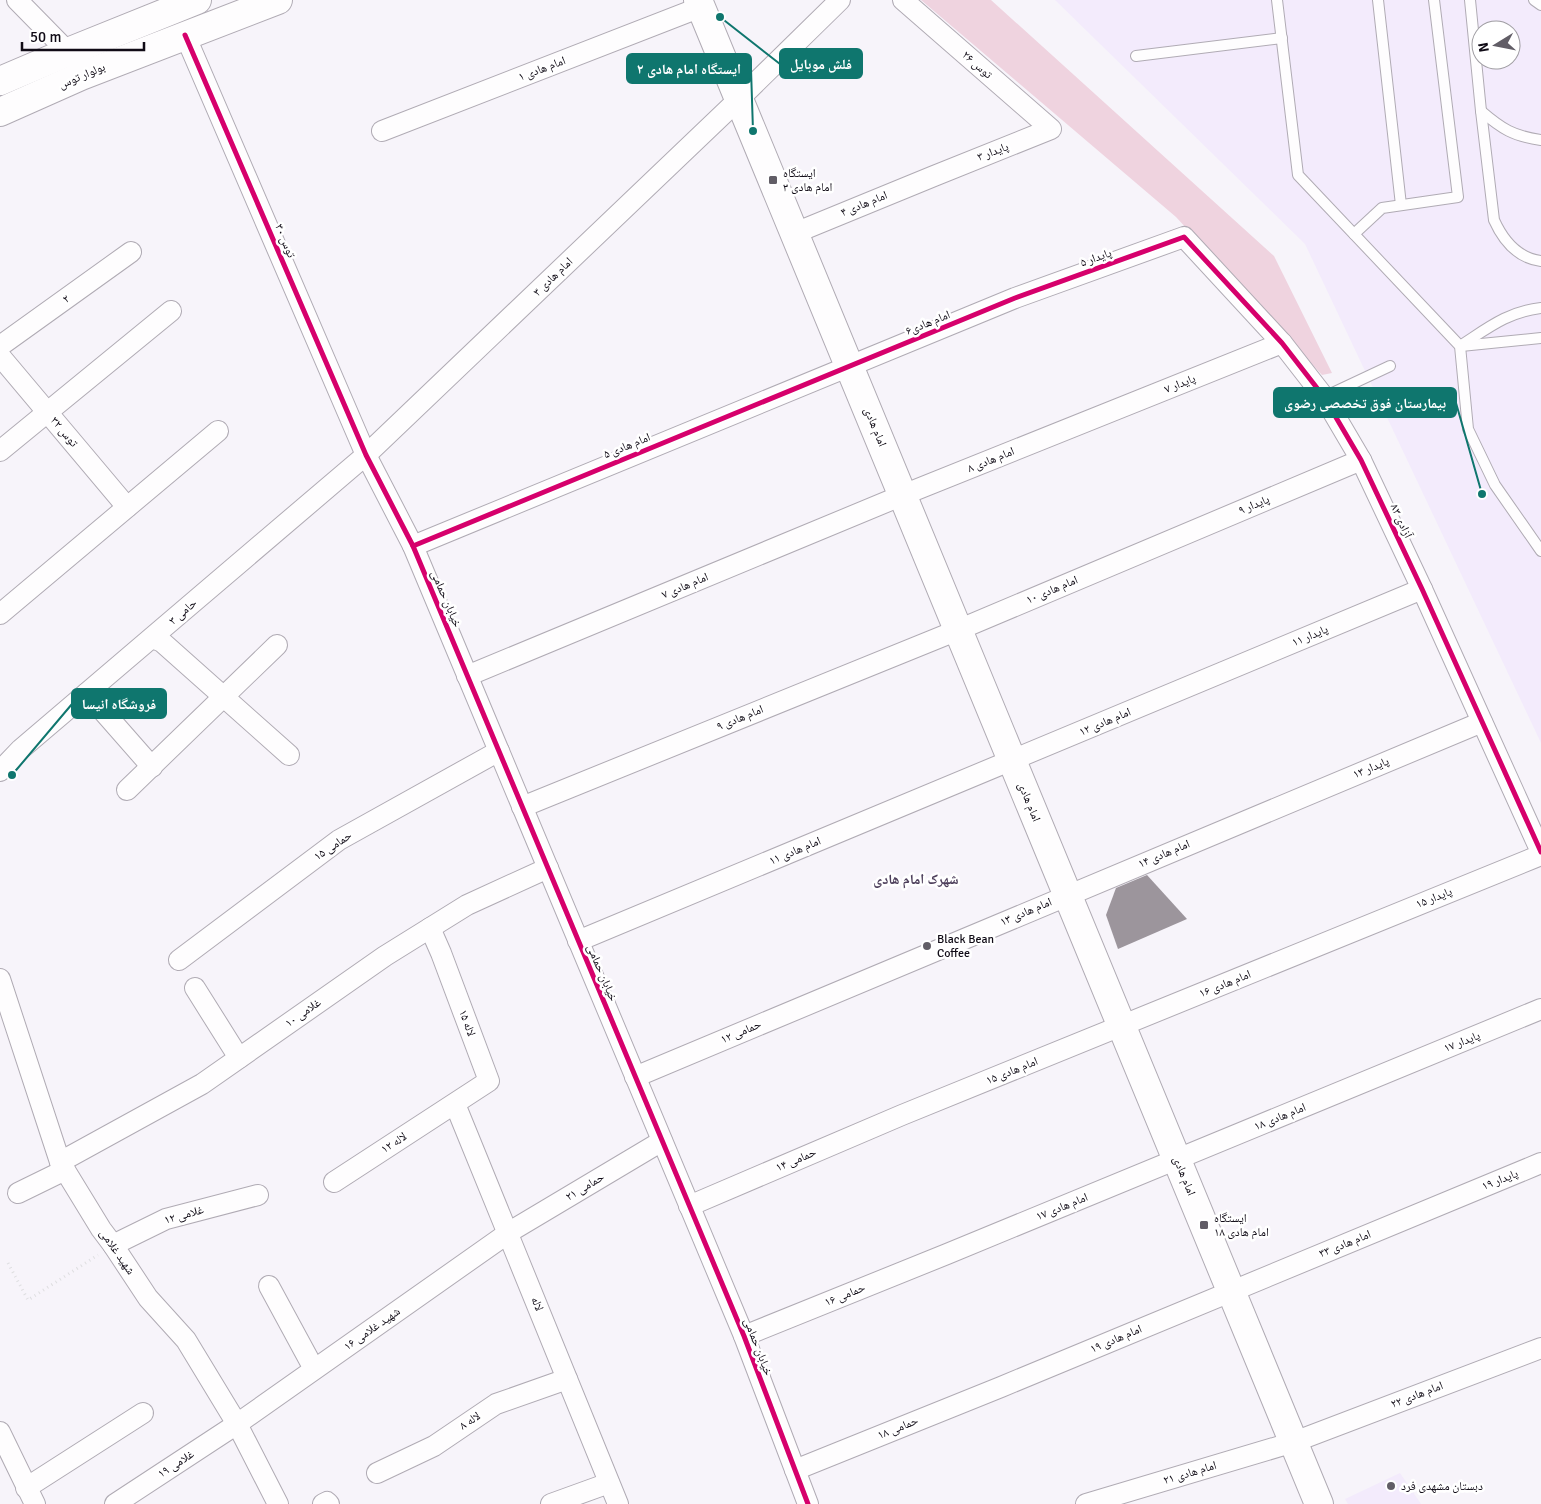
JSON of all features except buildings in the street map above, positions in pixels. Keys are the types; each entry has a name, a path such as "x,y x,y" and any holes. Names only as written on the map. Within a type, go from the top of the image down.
{"main road":[{"path":"0,81 197,0"},
{"name":"بولوار توس","path":"0,112 81,76 278,0"},
{"name":"امام هادی","path":"700,3 1320,1504"}],"street":[{"path":"17,0 68,52"},
{"name":"امام هادی ۳","path":"366,455 840,0"},
{"name":"توس ۲۶","path":"903,0 1052,129"},
{"name":"امام هادی ۱","path":"382,131 700,3"},
{"name":"توس ۳۰","path":"185,35 366,455"},
{"name":"پایدار ۳","path":"934,176 1052,129"},
{"name":"امام هادی ۴","path":"794,233 934,176"},
{"name":"پایدار ۵","path":"1015,298 1184,236"},
{"name":"آزادی ۸۳","path":"1184,236 1331,394 1422,589 1541,853"},
{"name":"۲","path":"0,346 131,252"},
{"name":"امام هادی۶","path":"849,365 1015,298"},
{"path":"0,451 171,311"},
{"name":"پایدار ۷","path":"1079,424 1282,343"},
{"name":"توس ۳۲","path":"0,356 128,507"},
{"name":"امام هادی ۵","path":"413,546 849,365"},
{"name":"امام هادی ۸","path":"903,495 1079,424"},
{"path":"0,614 218,431"},
{"name":"خیابان حمامی","path":"366,455 413,546 744,1336 808,1504"},
{"name":"حامی ۳","path":"0,771 21,749 366,455"},
{"name":"پایدار ۹","path":"1147,550 1361,460"},
{"name":"امام هادی ۷","path":"467,676 903,495"},
{"name":"امام هادی ۱۰","path":"958,630 1147,550"},
{"name":"پایدار ۱۱","path":"1198,683 1422,589"},
{"name":"امام هادی ۹","path":"522,807 958,630"},
{"path":"153,638 162,642 288,755"},
{"path":"127,790 277,645"},
{"name":"امام هادی ۱۲","path":"1012,760 1198,683"},
{"path":"87,693 152,766"},
{"name":"پایدار ۱۳","path":"1260,814 1482,722"},
{"name":"حمامی ۱۵","path":"179,960 339,840 498,751"},
{"name":"امام هادی ۱۱","path":"578,941 1012,760"},
{"name":"امام هادی ۱۴","path":"1068,894 1260,814"},
{"name":"پایدار ۱۵","path":"1327,942 1541,853"},
{"name":"غلامی ۱۰","path":"18,1193 202,1084 385,956 466,905 548,868"},
{"name":"امام هادی ۱۳","path":"847,988 1068,894"},
{"name":"لاله ۱۵","path":"430,928 488,1082 455,1104"},
{"name":"امام هادی ۱۶","path":"1122,1026 1327,942"},
{"name":"شهید غلامی","path":"0,979 63,1166 101,1229 148,1298 186,1340 237,1424 278,1504"},
{"path":"196,988 239,1058"},
{"name":"حمامی ۱۲","path":"635,1077 847,988"},
{"name":"پایدار ۱۷","path":"1383,1074 1541,1009"},
{"name":"امام هادی ۱۵","path":"902,1115 1122,1026"},
{"name":"امام هادی ۱۸","path":"1177,1159 1383,1074"},
{"name":"لاله ۱۲","path":"334,1182 455,1104"},
{"name":"لاله","path":"455,1104 618,1504"},
{"name":"حمامی ۱۴","path":"689,1206 902,1115"},
{"name":"حمامی ۲۱","path":"508,1234 662,1141"},
{"name":"امام هادی ۱۷","path":"947,1254 1177,1159"},
{"name":"پایدار ۱۹","path":"1459,1198 1541,1163"},
{"name":"غلامی ۱۲","path":"113,1245 166,1219 258,1195"},
{"name":"امام هادی ۳۳","path":"1232,1291 1459,1198"},
{"name":"شهید غلامی ۱۶","path":"237,1424 508,1234"},
{"name":"حمامی ۱۶","path":"744,1336 947,1254"},
{"path":"269,1286 314,1370"},
{"name":"امام هادی ۱۹","path":"1001,1387 1232,1291"},
{"name":"امام هادی ۲۲","path":"1294,1442 1541,1348"},
{"name":"لاله ۸","path":"377,1473 434,1446 496,1404 567,1380"},
{"name":"حمامی ۱۸","path":"795,1470 1001,1387"},
{"path":"0,1432 31,1496 143,1413"},
{"name":"غلامی ۱۹","path":"123,1502 237,1424"},
{"name":"امام هادی ۲۱","path":"1086,1504 1294,1442"},
{"path":"551,1504 609,1483"},
{"path":"323,1504 327,1502 329,1504"}],"lane":[{"path":"1277,0 1298,175 1460,346 1468,430 1495,485 1541,551"},
{"path":"1378,0 1401,205"},
{"path":"1354,234 1382,208 1458,197 1434,0"},
{"path":"1470,0 1494,220 1502,236 1515,250 1530,260 1541,261"},
{"path":"1534,0 1541,5"},
{"path":"1136,56 1282,38"},
{"path":"1481,111 1498,126 1520,136 1541,140"},
{"path":"1460,346 1515,312 1541,308"},
{"path":"1460,346 1541,338"},
{"path":"1331,394 1390,366"}],"path":[{"path":"8,1263 28,1300 113,1245"}],"shaded area":[{"path":"921,0 991,0 1274,256 1332,373 1322,375 1176,217"},
{"path":"1055,0 1541,0 1541,743 1305,244"},
{"name":"دبستان مشهدی فرد","path":"1400,1473 1421,1504 1348,1504 1345,1499"}],"cycle path":[{"path":"185,35 366,455 413,546 744,1336 808,1504"},
{"path":"413,546 1015,298 1184,237 1282,343 1324,397 1361,460 1422,589 1541,852"}],"place":[{"name":"فلش موبایل","path":"720,17"},
{"name":"ایستگاه امام هادی ۲","path":"753,131"},
{"name":"ایستگاه امام هادی ۳","path":"773,180"},
{"name":"بیمارستان فوق تخصصی رضوی","path":"1482,494"},
{"name":"فروشگاه انیسا","path":"12,775"},
{"name":"Black Bean Coffee","path":"927,946"},
{"name":"ایستگاه امام هادی ۱۸","path":"1204,1225"},
{"name":"دبستان مشهدی فرد","path":"1391,1486"}],"district":[{"name":"شهرک امام هادی","path":"916,879"}]}
